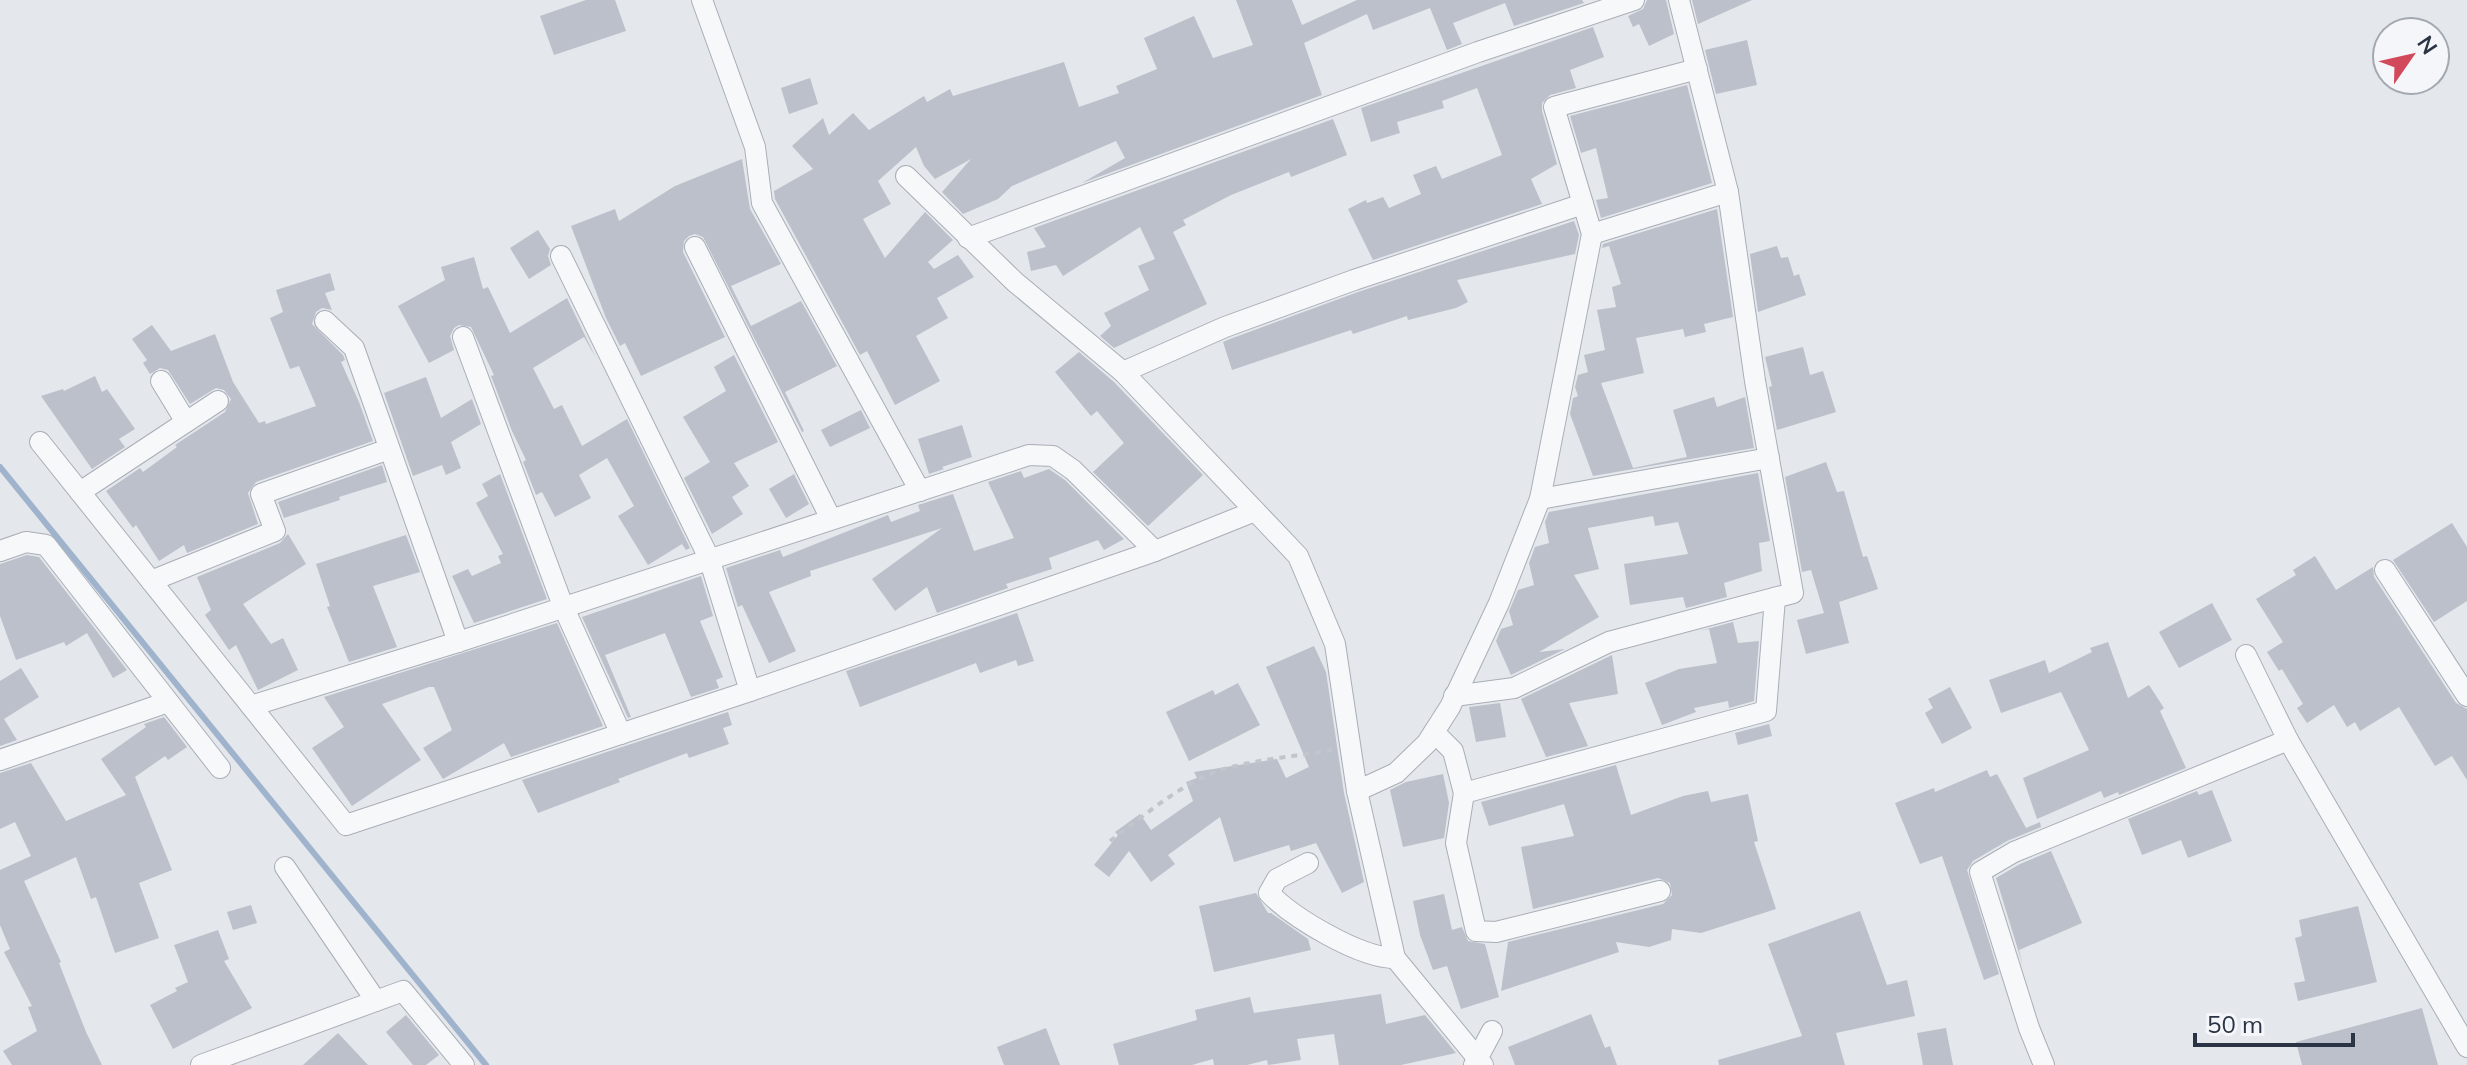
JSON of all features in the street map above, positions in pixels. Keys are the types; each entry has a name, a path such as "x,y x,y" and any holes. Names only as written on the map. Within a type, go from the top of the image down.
{"street":[{"path":"702,0 755,147 762,203 920,491"},
{"path":"968,238 1478,52 1634,0"},
{"path":"1454,696 1514,688 1609,642 1793,593 1728,192 1679,0"},
{"path":"1357,791 1396,773 1434,732 1499,603 1540,499 1592,234 1554,107 1697,69"},
{"path":"906,176 1015,282 1123,372 1298,556 1335,644 1357,791 1395,958 1478,1062 1492,1031"},
{"path":"1592,234 1728,192"},
{"path":"1123,372 1240,321 1583,204"},
{"path":"695,247 831,519"},
{"path":"561,256 709,558 750,691"},
{"path":"325,321 354,348 458,642"},
{"path":"463,337 563,606 621,734"},
{"path":"161,381 186,422"},
{"path":"80,492 218,401"},
{"path":"40,442 346,825 750,691 1155,551 1255,511"},
{"path":"151,581 275,531 261,494 389,449"},
{"path":"251,706 458,642 1029,455 1053,456 1073,470 1155,551"},
{"path":"1540,499 1769,458"},
{"path":"0,551 26,542 46,545 220,768"},
{"path":"2385,570 2467,696"},
{"path":"1464,793 1766,711 1775,598"},
{"path":"2246,655 2288,740 2467,1047"},
{"path":"0,760 168,702"},
{"path":"1434,732 1453,751 1464,793 1456,843 1476,931 1496,932 1660,891"},
{"path":"2044,1065 2029,1028 1980,872 2014,852 2288,740"},
{"path":"1308,863 1277,879 1269,893 1284,908 1363,953 1395,958"},
{"path":"285,867 376,1001"},
{"path":"201,1065 403,991 464,1065"}],"path":[{"path":"1110,841 1196,780 1222,769 1350,747"}],"building":[{"path":"586,0 615,0 626,31 554,55 540,16"},
{"path":"1236,0 1292,0 1302,25 1357,0 1582,0 1584,3 1514,26 1505,3 1453,23 1462,44 1447,50 1430,8 1373,30 1367,14 1304,43 1322,95 1082,183 1125,158 1116,141 1012,186 998,199 963,214 942,192 971,159 935,179 924,166 916,147 878,181 891,204 863,219 885,258 925,212 953,240 928,262 934,269 958,255 974,277 937,298 948,318 916,336 940,381 895,405 867,351 860,355 775,199 774,191 813,169 792,146 823,118 829,135 853,113 869,130 924,96 927,102 950,89 953,96 1064,62 1079,107 1119,93 1116,86 1157,69 1144,38 1194,16 1213,58 1253,45"},
{"path":"1647,0 1666,0 1674,34 1649,46 1639,24 1633,27 1628,16 1643,9"},
{"path":"1692,0 1752,0 1698,24"},
{"path":"1593,27 1604,57 1570,70 1576,88 1550,95 1542,103 1557,164 1531,179 1542,204 1373,260 1348,209 1366,200 1367,203 1383,197 1389,208 1421,194 1413,175 1436,166 1442,179 1502,155 1477,88 1442,101 1444,108 1397,122 1400,133 1371,142 1361,108"},
{"path":"1747,40 1757,85 1716,94 1705,50"},
{"path":"810,78 818,104 789,114 781,88"},
{"path":"1687,85 1712,183 1601,218 1596,200 1608,198 1596,148 1581,153 1570,116"},
{"path":"1333,119 1347,155 1291,177 1289,172 1231,195 1183,220 1186,225 1173,232 1207,304 1114,348 1100,336 1111,326 1104,313 1149,290 1138,266 1155,259 1140,227 1063,276 1056,265 1031,271 1027,252 1046,247 1034,228"},
{"path":"742,159 750,209 781,264 731,286 751,326 801,301 837,366 785,392 802,432 703,237 695,234 689,236 684,241 683,252 725,337 641,376 625,343 620,346 606,318 571,226 615,209 619,221 675,186"},
{"path":"1717,209 1733,317 1704,324 1706,332 1685,337 1683,329 1636,338 1644,373 1601,383 1633,468 1687,457 1673,410 1714,397 1717,407 1745,397 1754,448 1593,476 1570,414 1573,398 1578,396 1575,387 1578,375 1588,372 1584,355 1605,350 1597,310 1616,307 1612,287 1621,284 1609,246 1602,248 1603,244"},
{"path":"1574,221 1579,235 1575,254 1457,280 1468,302 1456,308 1408,320 1407,316 1353,334 1351,330 1232,370 1223,342 1358,292"},
{"path":"538,230 550,249 548,256 551,265 529,279 510,248"},
{"path":"1777,246 1781,258 1788,257 1794,276 1799,274 1806,295 1758,312 1750,254"},
{"path":"474,257 483,289 488,287 510,333 567,298 596,358 584,337 533,368 554,409 562,405 582,446 627,419 690,548 686,550 682,544 648,565 618,516 634,506 607,458 579,475 591,498 555,517 542,492 536,495 523,462 526,460 491,376 494,375 471,327 459,325 454,328 450,336 454,350 429,363 398,306 445,280 441,267"},
{"path":"330,273 335,290 325,293 332,310 322,308 316,312 312,324 343,355 345,360 341,362 373,441 256,482 248,493 258,524 187,553 184,545 159,561 136,525 133,528 106,491 140,468 143,472 177,447 175,445 225,412 231,399 224,390 216,388 190,404 168,370 160,368 150,374 143,363 147,360 132,339 152,325 171,351 215,334 233,382 259,423 265,421 266,424 316,406 299,366 290,369 270,318 283,312 276,290"},
{"path":"1803,347 1810,375 1823,371 1836,412 1777,430 1765,357"},
{"path":"1079,352 1114,382 1203,475 1148,526 1093,472 1124,443 1097,411 1091,416 1055,372"},
{"path":"734,355 778,442 734,463 749,486 732,497 743,514 712,534 684,478 710,462 683,417 726,391 714,367"},
{"path":"95,376 102,392 107,389 135,429 119,439 125,447 92,469 41,396 64,391"},
{"path":"426,377 441,418 472,399 481,424 451,442 461,468 446,475 442,465 413,476 384,393"},
{"path":"861,410 870,428 830,447 821,430"},
{"path":"962,425 972,457 929,474 918,439"},
{"path":"1826,462 1837,492 1844,491 1863,557 1867,556 1878,589 1839,602 1849,643 1806,654 1797,620 1824,613 1811,570 1802,572 1785,477"},
{"path":"382,465 387,482 284,518 278,502"},
{"path":"1049,469 1065,480 1124,539 1104,550 1098,540 1049,558 1052,569 1006,584 1008,588 937,613 927,587 895,611 872,579 942,528 810,571 811,576 769,592 796,651 769,663 742,605 738,607 726,568 780,550 783,557 888,515 891,522 920,511 918,505 953,494 974,551 1014,538 988,482 1021,471 1024,478"},
{"path":"1758,473 1770,541 1759,543 1762,571 1724,583 1727,597 1686,608 1683,597 1630,605 1624,564 1688,554 1678,522 1655,526 1653,516 1588,528 1599,569 1574,575 1599,617 1539,652 1565,649 1511,675 1496,641 1501,629 1513,625 1509,611 1518,590 1534,585 1529,563 1535,547 1549,543 1545,522 1549,512"},
{"path":"500,474 547,599 474,623 452,576 468,569 472,576 501,563 498,556 503,554 476,503 488,496 482,484"},
{"path":"794,474 809,504 786,518 769,489"},
{"path":"2452,523 2467,547 2467,601 2434,622 2393,560"},
{"path":"288,534 306,564 243,604 271,644 283,638 298,670 258,690 236,645 229,650 205,615 211,610 197,577 280,543"},
{"path":"406,535 420,572 373,586 397,647 349,662 327,607 330,606 316,564"},
{"path":"27,555 39,557 127,670 113,678 87,633 66,646 64,642 16,660 0,616 0,564"},
{"path":"2315,556 2336,590 2373,567 2374,577 2456,703 2467,709 2467,780 2452,756 2435,766 2399,707 2360,731 2355,722 2347,727 2334,705 2307,723 2297,708 2303,704 2282,669 2279,671 2267,652 2283,642 2256,599 2296,575 2293,570"},
{"path":"701,576 713,616 700,621 723,677 716,680 719,688 691,697 665,633 605,655 631,717 628,718 582,617"},
{"path":"2212,603 2232,640 2179,668 2159,632"},
{"path":"1017,613 1034,661 1018,666 1016,660 980,673 976,663 860,707 846,671"},
{"path":"1733,622 1738,643 1759,641 1754,701 1729,708 1728,701 1694,708 1696,712 1662,725 1645,683 1679,669 1717,663 1709,629 1699,631"},
{"path":"557,623 603,726 511,757 504,743 443,779 423,748 452,730 434,687 429,687 382,704 421,760 352,806 312,748 344,727 324,697"},
{"path":"2108,642 2128,698 2149,685 2164,708 2160,711 2186,768 2119,795 2118,792 2104,798 2101,791 2037,819 2023,778 2089,750 2061,692 2001,713 1989,680 2045,660 2049,673 2092,652 2090,648"},
{"path":"1314,646 1326,672 1344,793 1364,882 1342,893 1316,843 1291,851 1289,845 1234,862 1220,817 1168,855 1175,864 1151,882 1129,851 1109,877 1094,865 1118,835 1115,832 1140,814 1151,830 1193,801 1186,782 1197,778 1194,772 1277,759 1286,778 1309,767 1266,667"},
{"path":"1612,655 1618,694 1569,703 1588,746 1546,757 1521,699"},
{"path":"21,668 39,697 4,719 17,740 0,746 0,681"},
{"path":"1238,683 1260,725 1189,761 1166,712 1213,690 1215,695"},
{"path":"1950,687 1972,728 1942,744 1925,713 1933,708 1928,699"},
{"path":"1500,703 1506,737 1476,742 1469,707"},
{"path":"728,712 732,725 723,728 729,744 689,758 687,753 538,813 522,780"},
{"path":"164,717 187,747 168,760 165,756 135,777 172,870 139,883 159,938 115,953 96,897 91,899 76,857 24,881 61,962 86,1032 102,1065 12,1065 3,1051 37,1031 28,1007 32,1006 4,952 10,949 0,925 0,870 31,856 15,822 0,829 0,773 31,763 66,821 126,795 101,759 146,727 144,724"},
{"path":"1769,724 1772,736 1738,745 1735,733"},
{"path":"1616,765 1631,815 1683,796 1708,791 1711,802 1748,794 1758,841 1754,842 1776,909 1701,933 1672,929 1671,940 1649,947 1616,942 1619,952 1501,991 1508,942 1663,904 1672,895 1670,883 1658,878 1533,909 1521,847 1574,836 1564,804 1489,826 1481,802"},
{"path":"1987,770 1990,777 1997,774 2026,828 2040,822 2041,827 2007,841 1973,861 1967,870 1999,974 1984,980 1942,856 1920,864 1895,803 1934,788 1935,792"},
{"path":"1443,774 1449,803 1444,838 1403,847 1390,790 1406,782"},
{"path":"2212,790 2232,841 2188,858 2181,840 2142,855 2128,819 2197,791 2199,795"},
{"path":"2051,851 2082,923 2019,950 2023,966 1996,878"},
{"path":"1256,893 1268,913 1308,939 1311,950 1214,972 1199,906"},
{"path":"1444,894 1452,930 1462,927 1468,941 1485,944 1499,997 1461,1009 1447,966 1433,970 1420,935 1413,901"},
{"path":"251,905 257,923 233,930 227,912"},
{"path":"2358,906 2377,982 2298,1001 2294,983 2305,981 2295,938 2302,936 2299,920"},
{"path":"1860,911 1887,985 1907,980 1915,1016 1836,1033 1845,1065 1719,1065 1718,1060 1802,1036 1768,944"},
{"path":"218,930 229,959 224,961 252,1008 173,1049 150,1005 188,982 174,945"},
{"path":"1381,994 1386,1024 1425,1015 1456,1053 1401,1065 1339,1065 1334,1034 1297,1039 1301,1060 1268,1065 1267,1060 1247,1065 1214,1065 1213,1059 1192,1065 1119,1065 1113,1044 1197,1020 1195,1010 1250,997 1254,1013"},
{"path":"2422,1008 2438,1065 2302,1065 2296,1042"},
{"path":"1591,1014 1605,1048 1610,1046 1617,1065 1515,1065 1508,1047"},
{"path":"406,1015 439,1055 426,1065 413,1065 386,1032"},
{"path":"1046,1028 1060,1065 1004,1065 997,1047"},
{"path":"1946,1028 1953,1065 1923,1065 1917,1033"},
{"path":"338,1033 368,1065 303,1065"}],"waterway":[{"path":"0,467 486,1065"}]}
